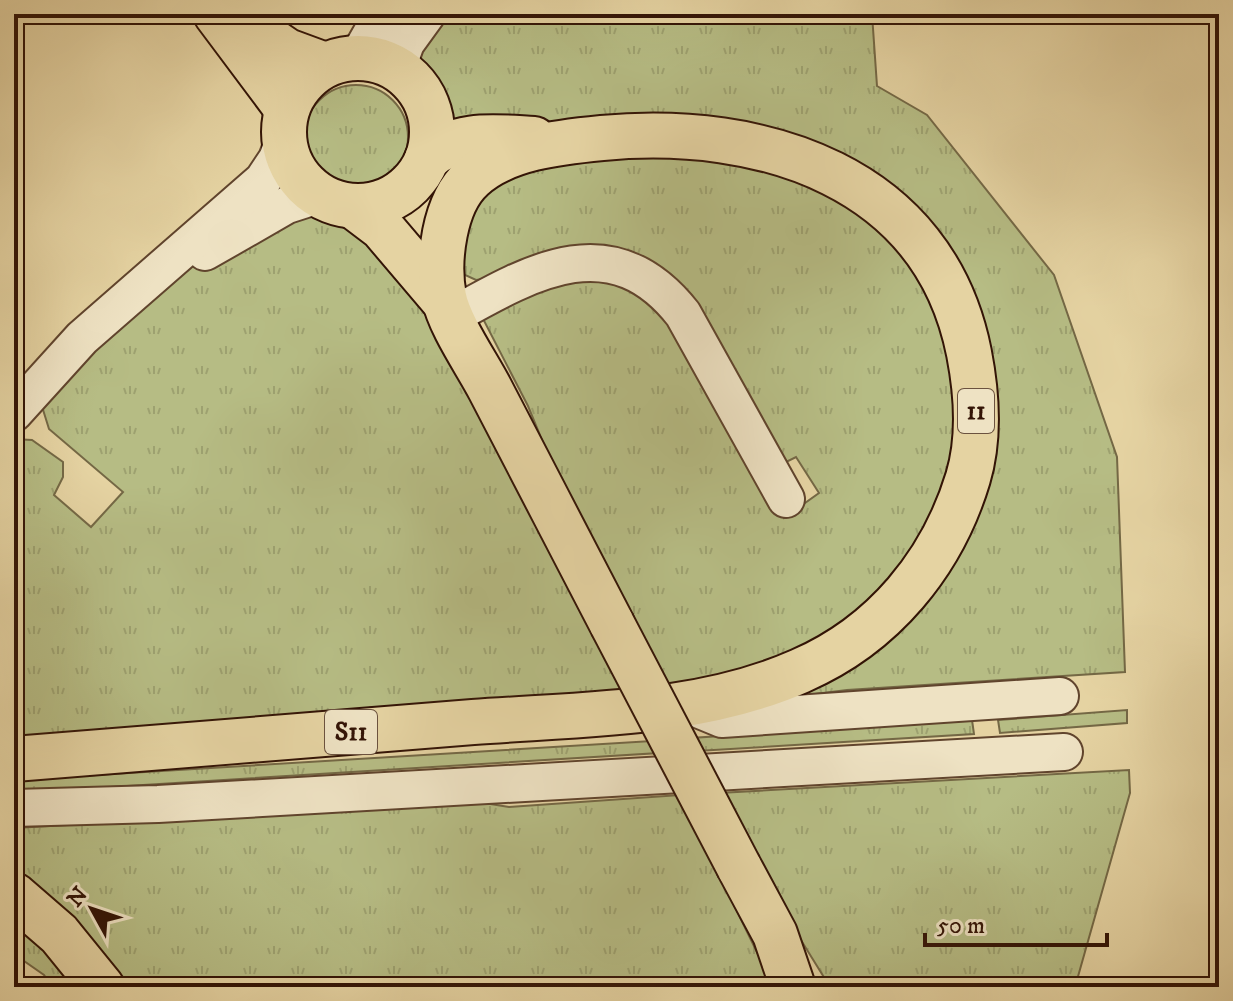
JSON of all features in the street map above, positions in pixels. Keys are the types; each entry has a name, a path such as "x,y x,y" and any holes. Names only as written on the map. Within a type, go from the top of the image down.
{"main road":[{"path":"216,14 285,125 295,171 382,228 448,309"},
{"path":"233,14 287,51 360,64 424,99 432,139 407,202 448,309 775,934 793,987"},
{"path":"285,125 295,91 360,64"},
{"name":"11","path":"448,309 449,220 454,203 468,181 494,162 512,155 574,141 645,134 727,140 773,149 810,162 851,183 880,203 921,244 952,299 969,350 977,425 971,467 948,533 925,570 865,633 828,658 777,681 688,705"},
{"name":"11","path":"416,174 440,146 474,137 574,141"},
{"path":"335,200 372,205 416,174"},
{"name":"S11","path":"14,759 688,705"},
{"path":"14,895 59,934 102,987"},
{"path":"775,934 820,987"}],"street":[{"path":"360,64 374,29 390,14"},
{"path":"360,64 406,43 427,14"},
{"path":"14,413 82,338 263,180 277,159 285,125"},
{"path":"157,275 212,249 287,205 335,200"},
{"path":"448,309 558,268 618,264 641,274 665,291 683,314 786,499"},
{"name":"S11","path":"688,705 722,719 1060,696"},
{"name":"S11","path":"14,808 174,804 1064,752"}],"green space":[{"path":"433,14 872,14 877,86 927,115 1054,275 1117,457 1125,672 847,690 791,697 880,643 988,392 860,173 446,131 436,124 430,100 413,63"},
{"path":"356,85 376,89 393,100 404,117 408,137 404,157 393,174 376,185 356,189 336,185 319,174 308,157 304,137 308,117 319,100 336,89"},
{"path":"701,154 764,162 831,189 872,218 906,253 932,294 951,338 960,386 961,436 952,487 936,531 921,560 902,585 867,618 842,636 788,664 729,682 667,692 576,523 528,406 479,311 479,303 514,284 573,268 615,268 635,276 655,292 696,350 784,518 819,493 796,457 778,466 766,457 686,306 650,269 613,252 593,250 549,257 476,280 463,274 457,243 458,227 461,211 477,183 489,172 517,161 559,156"},
{"path":"307,207 347,215 380,237 447,346 629,695 14,737 14,439 32,440 63,462 63,477 54,495 91,527 123,492 49,429 40,400 65,371 196,261"},
{"path":"1127,710 1127,723 1000,733 998,720"},
{"path":"972,720 974,734 697,751 691,738"},
{"path":"652,741 659,753 14,793 14,780"},
{"path":"1129,770 1130,793 1075,987 830,987 765,882 719,793"},
{"path":"680,795 774,987 114,987 14,881 14,828 478,802 509,807"},
{"path":"14,913 84,987 52,987 44,975 14,954"}]}
